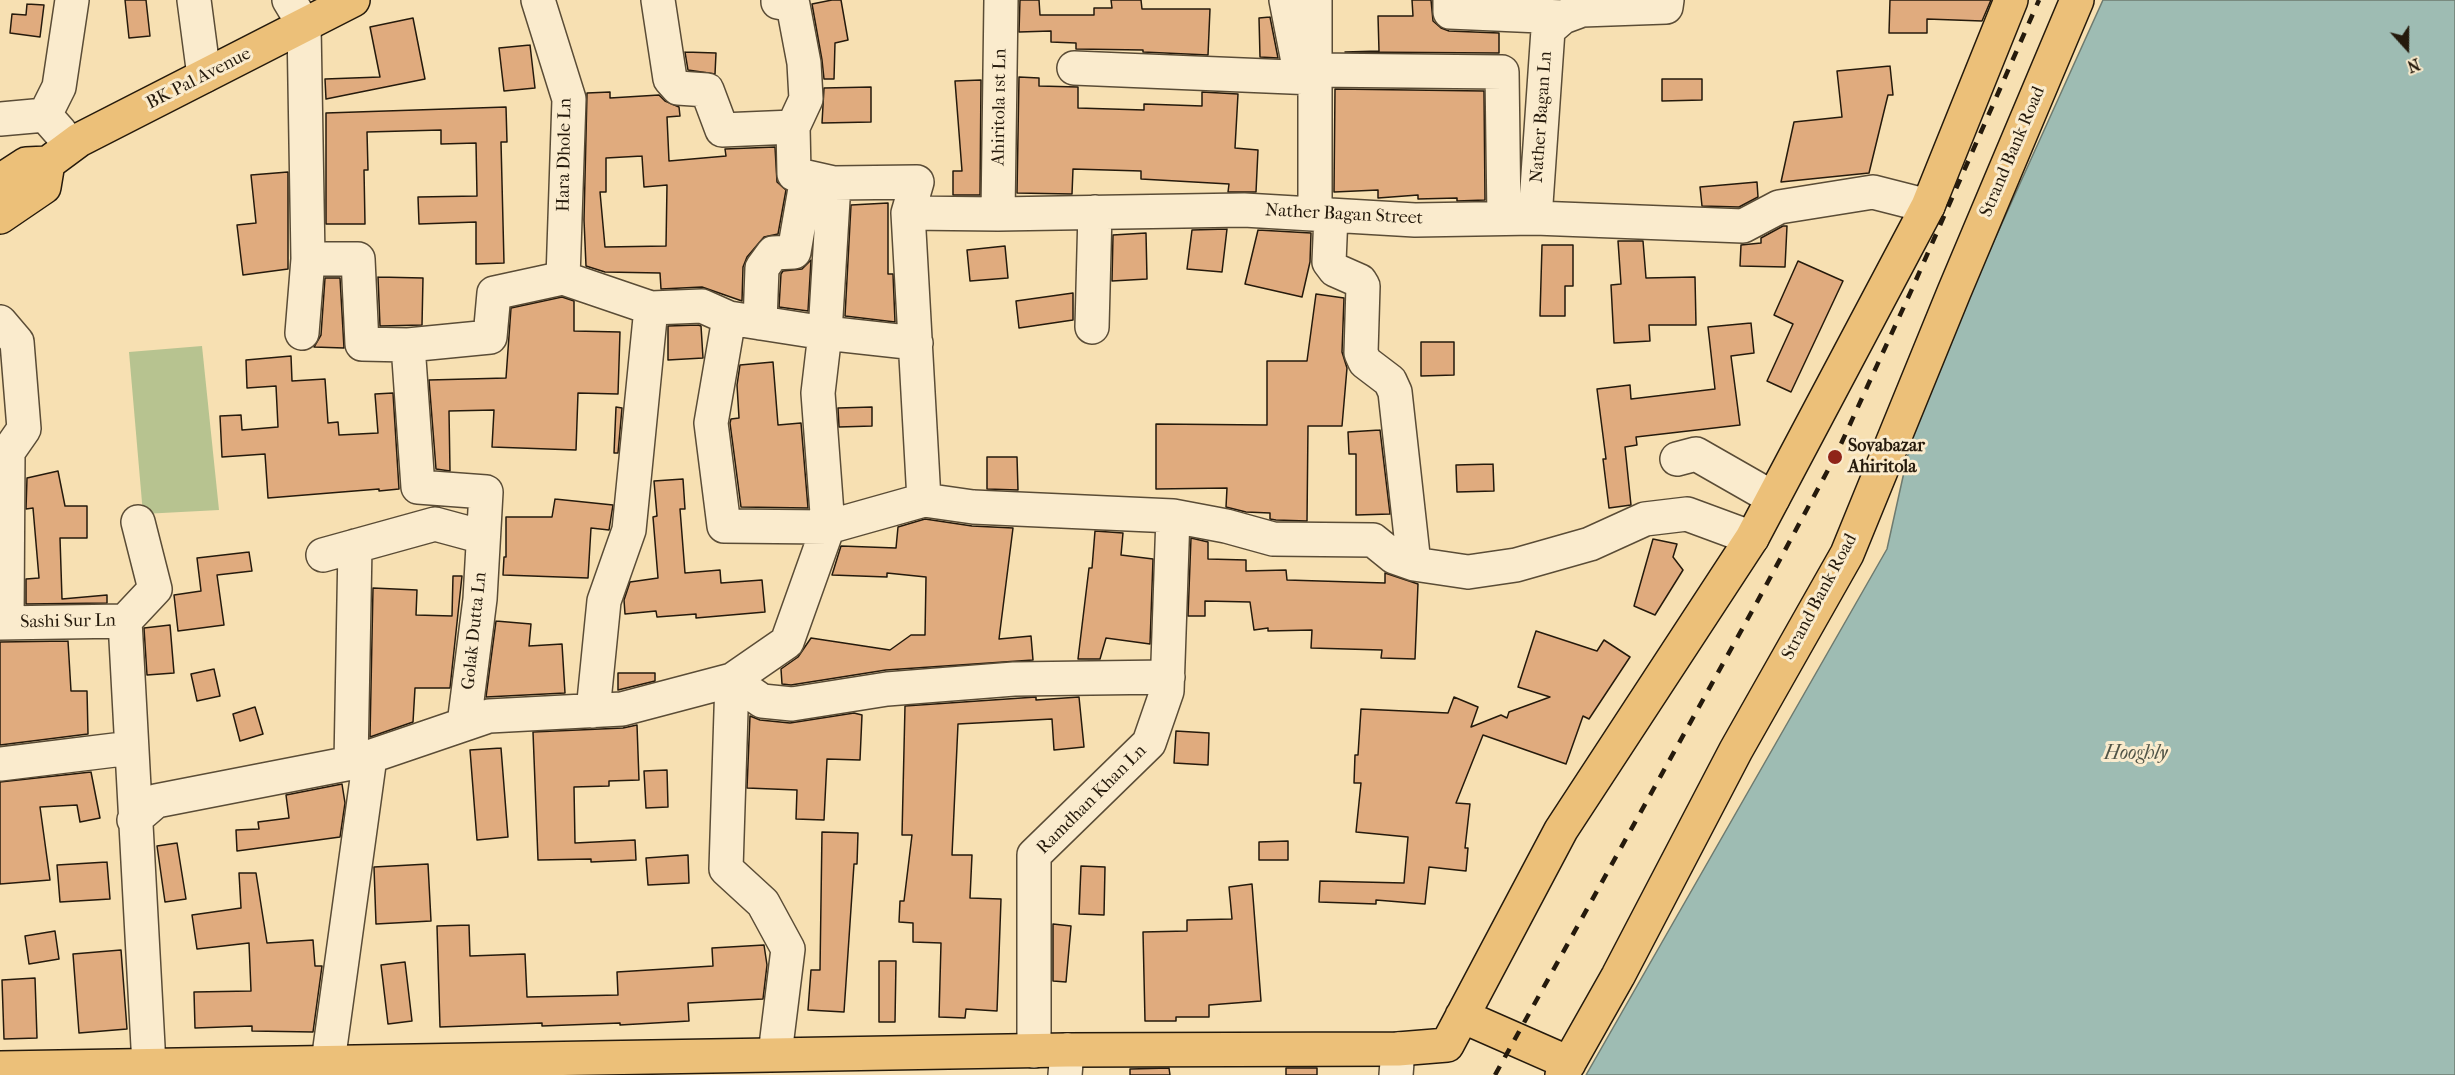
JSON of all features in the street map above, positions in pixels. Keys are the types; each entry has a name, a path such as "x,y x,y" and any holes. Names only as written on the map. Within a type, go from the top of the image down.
{"main road":[{"name":"BK Pal Avenue","path":"0,181 26,164 60,154 204,76 296,13 353,0"},
{"path":"0,1068 149,1065 216,1070 328,1062 368,1068 774,1054 1034,1051 1066,1063 1397,1062 1447,1045 1562,830 1752,538 1928,206 2011,0"},
{"name":"Strand Bank Road","path":"1566,1069 1618,976 1736,750 1846,554 2077,0"},
{"path":"0,217 44,187 60,154"},
{"path":"1462,1016 1566,1069"}],"street":[{"path":"60,154 45,115 59,87 72,0"},
{"path":"194,0 204,76"},
{"name":"Hara Dhole Ln","path":"538,0 569,99 563,278"},
{"path":"658,0 670,79 678,88 707,90 722,130 793,127"},
{"path":"134,820 156,801 361,760 489,716 622,709 732,680 787,642 828,527 818,393 825,333 812,178 793,127 806,99 804,63 793,6 778,2 778,0"},
{"name":"Ahiritola 1st Ln","path":"998,214 1001,0"},
{"path":"1286,0 1310,75"},
{"path":"1315,0 1310,75 1329,262 1335,270 1360,281 1363,286 1360,353 1365,362 1390,381 1395,392 1414,564"},
{"path":"1450,0 1450,12 1666,7 1667,0"},
{"name":"Nather Bagan Ln","path":"1520,218 1548,30 1576,9"},
{"path":"296,13 308,259 302,333"},
{"path":"1074,69 1310,75 1502,72 1520,218"},
{"path":"0,119 45,115"},
{"path":"812,178 917,182 908,213 924,500"},
{"path":"812,178 794,252 773,253 762,268 711,423 724,526 828,527 924,500 973,507 1173,516 1226,526 1273,539 1373,540 1394,557 1414,564 1468,572 1516,565 1590,544 1645,519 1687,514 1752,538"},
{"name":"Nather Bagan Street","path":"908,213 998,214 1244,210 1415,220 1520,218 1743,226 1779,207 1874,192 1928,206"},
{"path":"1092,327 1095,212"},
{"path":"308,259 358,259 362,344 408,345 490,337 494,293 563,278 651,308 702,306 744,320 825,333 916,343"},
{"path":"593,711 604,601 629,530 651,308"},
{"path":"0,322 17,342 24,429 4,453 4,623"},
{"name":"Golak Dutta Ln","path":"408,345 418,487 486,492 480,599 464,724"},
{"path":"1677,459 1696,454 1773,498"},
{"name":"Ramdhan Khan Ln","path":"1034,1051 1034,855 1149,743 1167,691 1173,516"},
{"name":"Sashi Sur Ln","path":"4,623 125,621 155,589 138,522"},
{"path":"323,555 435,524 483,537"},
{"path":"328,1062 361,760 355,546"},
{"path":"125,621 149,1065"},
{"path":"732,680 762,701 792,704 887,689 1014,679 1168,677"},
{"path":"732,680 726,869 762,903 788,949 774,1054"},
{"path":"0,764 131,748"}],"green space":[{"path":"202,346 219,510 143,514 129,352"}],"water":[{"name":"Hooghly","path":"2103,0 2455,0 2455,1075 1586,1075 1887,549 1918,409"}],"building":[{"path":"125,0 146,0 150,36 129,38"},
{"path":"841,0 848,40 835,43 834,79 824,79 812,4"},
{"path":"1020,0 1039,0 1040,15 1094,15 1094,8 1112,8 1111,0 1141,0 1142,9 1210,9 1208,55 1143,52 1143,50 1076,49 1076,43 1051,42 1051,31 1019,32"},
{"path":"1412,0 1431,0 1433,21 1441,28 1449,31 1499,33 1499,53 1345,52 1379,51 1378,16 1413,16"},
{"path":"1890,0 1991,0 1982,21 1927,19 1927,33 1889,33"},
{"path":"27,4 44,5 40,37 10,33 12,14 26,15"},
{"path":"1270,17 1278,58 1260,57 1259,18"},
{"path":"413,18 425,79 326,99 325,79 380,77 370,27"},
{"path":"530,45 535,88 504,91 499,48"},
{"path":"685,52 716,53 715,74 688,70"},
{"path":"1890,66 1893,95 1888,95 1869,173 1781,182 1794,122 1842,117 1837,71"},
{"path":"1019,77 1039,78 1039,86 1078,87 1078,108 1144,110 1144,104 1202,106 1202,92 1238,94 1235,148 1258,150 1256,192 1228,192 1229,184 1141,179 1141,171 1073,169 1072,194 1017,193"},
{"path":"1662,79 1702,79 1702,100 1662,101"},
{"path":"981,80 980,195 953,195 953,171 962,171 955,81"},
{"path":"871,87 871,122 822,123 824,88"},
{"path":"1335,89 1484,91 1485,200 1418,199 1418,195 1378,198 1378,190 1334,192"},
{"path":"610,92 610,98 659,95 665,101 679,107 680,116 667,117 669,161 726,156 725,149 775,147 777,182 786,190 778,234 764,237 747,257 743,267 742,301 702,287 661,289 660,273 605,272 586,266 584,220 587,93","holes":["642,156 644,187 667,185 666,246 605,247 600,192 606,192 606,158"]},
{"path":"506,107 507,142 501,142 504,263 476,264 476,222 419,224 418,197 477,196 476,143 441,144 441,130 367,132 368,170 364,170 365,224 326,224 326,113"},
{"path":"288,172 288,269 243,275 237,225 256,223 251,175"},
{"path":"1757,182 1758,197 1739,207 1702,206 1700,187"},
{"path":"888,203 888,274 893,274 895,322 845,316 851,205"},
{"path":"1787,226 1785,267 1740,266 1741,245 1761,243 1761,238"},
{"path":"1227,229 1222,272 1187,269 1192,230"},
{"path":"1258,230 1311,233 1310,262 1302,297 1245,284"},
{"path":"1146,233 1147,279 1112,281 1113,235"},
{"path":"1618,241 1643,241 1646,278 1695,277 1696,325 1649,325 1650,341 1614,343 1611,285 1621,284"},
{"path":"1542,245 1573,245 1573,286 1565,286 1565,316 1540,316"},
{"path":"1005,246 1008,278 970,281 967,250"},
{"path":"811,260 808,311 779,307 783,271 802,269"},
{"path":"1798,261 1843,281 1791,392 1767,381 1793,324 1774,315"},
{"path":"378,277 423,278 422,325 380,326"},
{"path":"325,278 340,278 344,348 314,347 321,335"},
{"path":"1073,293 1073,320 1019,328 1016,301"},
{"path":"1316,294 1344,298 1342,352 1347,368 1342,426 1308,426 1307,521 1270,519 1270,513 1246,512 1226,507 1227,488 1156,489 1156,424 1267,425 1267,361 1307,361"},
{"path":"562,297 574,301 574,331 620,332 618,394 578,393 576,450 492,447 494,410 449,411 450,471 436,469 429,380 506,378 511,308"},
{"path":"1751,323 1754,353 1731,356 1740,425 1636,437 1637,445 1625,447 1631,505 1609,508 1603,459 1606,459 1597,389 1630,385 1631,399 1715,389 1708,327"},
{"path":"668,326 701,326 703,358 668,360"},
{"path":"1421,342 1454,342 1454,375 1421,376"},
{"path":"291,356 292,381 325,379 328,423 338,422 339,435 378,433 375,394 393,393 399,489 268,498 265,454 222,457 220,416 241,415 242,430 278,427 276,386 247,388 246,360"},
{"path":"773,362 778,425 801,423 808,508 741,507 730,423 731,419 739,418 737,385 740,365"},
{"path":"616,407 622,408 618,453 614,453"},
{"path":"872,407 872,426 839,427 838,408"},
{"path":"1380,430 1390,514 1356,515 1356,454 1349,454 1348,432"},
{"path":"987,457 1017,457 1018,490 987,489"},
{"path":"1493,464 1494,491 1457,492 1456,465"},
{"path":"58,471 65,506 87,506 87,538 60,538 62,599 107,595 107,603 26,604 26,579 39,578 33,508 26,509 27,478"},
{"path":"683,479 685,509 680,509 685,573 720,570 721,583 762,580 765,612 696,618 696,614 657,617 656,611 625,614 624,600 630,582 658,578 653,517 657,516 654,481"},
{"path":"555,499 613,505 609,530 591,528 588,578 503,575 504,557 506,557 506,517 552,517"},
{"path":"925,519 972,526 1013,528 999,639 1031,636 1033,660 886,670 791,685 782,684 781,669 798,657 811,638 890,650 911,635 925,635 926,577 887,573 887,577 832,575 841,546 896,548 898,527"},
{"path":"1095,531 1123,533 1121,555 1153,559 1150,644 1106,638 1100,659 1078,659 1089,568 1092,568"},
{"path":"1191,538 1208,542 1208,559 1246,560 1246,571 1286,570 1287,580 1385,583 1385,573 1418,584 1415,659 1381,658 1382,650 1311,648 1312,630 1268,631 1268,628 1254,630 1250,602 1205,601 1205,616 1188,616"},
{"path":"1653,539 1677,544 1673,557 1683,570 1655,615 1634,606"},
{"path":"249,552 252,571 217,575 224,625 178,631 174,595 201,591 197,558"},
{"path":"453,576 462,576 450,688 415,688 413,722 370,737 373,588 417,590 416,615 452,616"},
{"path":"496,621 531,624 529,646 562,644 565,693 486,697"},
{"path":"170,625 174,673 147,675 144,628"},
{"path":"1536,631 1597,651 1604,640 1630,657 1589,719 1583,716 1566,764 1483,735 1456,803 1470,804 1465,848 1468,848 1466,871 1429,867 1425,904 1376,900 1376,904 1319,902 1320,881 1404,883 1408,837 1356,832 1361,783 1354,783 1355,755 1358,755 1361,709 1448,713 1454,697 1478,707 1471,727 1501,715 1507,718 1509,712 1550,697 1518,687"},
{"path":"68,641 71,691 87,691 88,734 0,745 0,642"},
{"path":"214,669 220,696 197,701 191,674"},
{"path":"618,673 655,673 655,681 618,690"},
{"path":"1036,697 1036,700 1079,697 1084,747 1054,750 1052,719 958,724 952,855 972,855 970,898 1001,899 997,1011 966,1009 965,1018 939,1017 941,943 913,942 913,923 899,922 900,901 904,901 912,835 902,835 905,706"},
{"path":"255,707 263,734 240,741 233,714"},
{"path":"854,713 862,715 860,760 827,759 824,820 796,819 797,790 747,788 750,716 760,720 790,723"},
{"path":"637,725 639,780 609,781 609,786 574,787 575,843 635,840 636,860 591,862 591,859 538,860 533,732 623,728"},
{"path":"1176,731 1209,733 1208,765 1174,763"},
{"path":"501,748 508,837 477,840 470,750"},
{"path":"667,770 668,807 646,808 644,771"},
{"path":"91,772 100,818 80,822 77,805 40,807 50,880 0,884 0,782"},
{"path":"342,784 345,803 340,837 237,851 236,830 259,829 258,822 289,818 286,795"},
{"path":"822,832 858,833 844,1012 808,1010 811,970 820,970"},
{"path":"1288,841 1288,860 1259,860 1259,842"},
{"path":"177,843 186,899 165,902 157,846"},
{"path":"688,855 689,883 648,885 646,858"},
{"path":"107,862 110,899 60,902 57,865"},
{"path":"428,864 431,921 376,924 374,867"},
{"path":"1081,866 1105,867 1104,915 1079,914"},
{"path":"239,873 256,873 267,943 313,940 315,966 322,966 313,1032 252,1031 252,1026 195,1028 194,992 251,991 249,943 197,949 192,915 241,908"},
{"path":"1252,884 1261,1001 1209,1005 1209,1017 1176,1017 1176,1021 1145,1021 1143,932 1187,931 1187,920 1232,919 1229,887"},
{"path":"1053,924 1071,926 1066,982 1053,981"},
{"path":"469,925 470,956 525,954 527,997 618,995 617,972 713,966 712,948 764,945 767,965 763,999 688,1003 689,1021 620,1025 620,1023 542,1026 542,1023 440,1027 437,926"},
{"path":"55,931 59,959 29,964 25,936"},
{"path":"121,950 127,1029 79,1033 73,954"},
{"path":"879,961 896,961 895,1022 879,1022"},
{"path":"405,962 412,1021 388,1024 381,965"},
{"path":"35,978 37,1038 4,1039 2,980"},
{"path":"1169,1068 1170,1075 1130,1075 1130,1069"},
{"path":"1286,1068 1317,1068 1317,1075 1286,1075"}],"railway":[{"path":"1495,1075 1835,457 1912,289 2039,0"}],"place":[{"name":"Sovabazar Ahiritola","path":"1835,457"}]}
